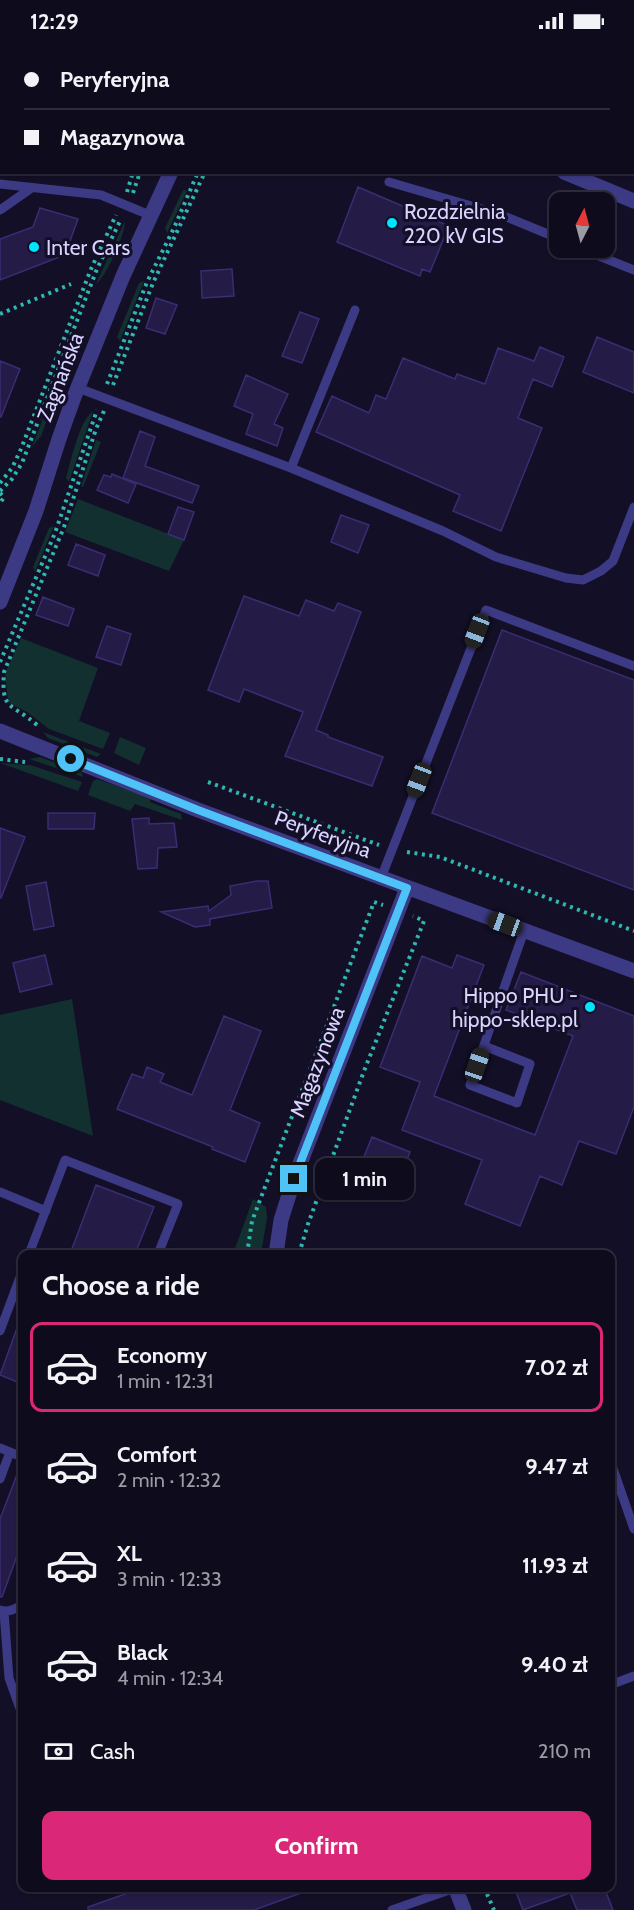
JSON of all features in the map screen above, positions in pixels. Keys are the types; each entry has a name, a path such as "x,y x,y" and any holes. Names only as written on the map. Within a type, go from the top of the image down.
{"street":[{"name":"Zagnańska","path":"0,602 36,511 58,439 78,388 123,276 170,174"},
{"path":"569,174 634,201"},
{"name":"Peryferyjna","path":"0,731 198,810 634,971"},
{"name":"Magazynowa","path":"277,1250 281,1220 294,1179 407,888"},
{"path":"457,1892 464,1910"}],"lane":[{"path":"389,182 499,214 549,234"},
{"path":"0,184 101,195 152,216"},
{"path":"0,210 30,189"},
{"path":"604,258 634,270"},
{"path":"291,468 355,310"},
{"path":"78,388 291,468 443,531 496,557 566,578 583,580 614,561 634,507"},
{"path":"381,878 486,610 634,666"},
{"path":"484,1046 530,1064 517,1102 470,1085 524,931"},
{"path":"31,1250 65,1160 177,1204 160,1250"},
{"path":"0,1192 46,1210"},
{"path":"0,1331 18,1283"},
{"path":"0,1448 18,1455"},
{"path":"0,1479 10,1452"},
{"path":"615,1474 634,1529"},
{"path":"18,1607 2,1611 9,1678 18,1703"},
{"path":"615,1683 634,1676"},
{"path":"392,1910 441,1892"}],"path":[{"path":"0,483 9,474 21,449 91,269 125,204 132,174"},
{"path":"0,503 4,497 0,492 22,463 97,269 139,174"},
{"path":"106,387 147,282 197,174 189,174"},
{"path":"111,392 153,283 204,174"},
{"path":"185,185 197,191"},
{"path":"0,314 71,284"},
{"path":"0,662 55,533 98,408"},
{"path":"41,728 25,714 7,704 4,698 4,672 64,527 105,408"},
{"path":"208,782 392,850 440,857 634,931"},
{"path":"248,1250 252,1221 374,902 399,909 424,921 364,1071 300,1250"},
{"path":"486,1892 494,1910"}],"green space":[{"path":"183,190 187,191 167,233 165,228"},
{"path":"125,221 115,254 96,284"},
{"path":"144,281 120,341 117,337 139,283"},
{"path":"77,331 77,341 41,436 32,447"},
{"path":"93,411 69,482 66,478 76,442 84,423"},
{"path":"96,440 101,442 83,487 81,486"},
{"path":"78,499 184,540 169,571 65,532"},
{"path":"54,526 35,572 33,567 49,528"},
{"path":"21,638 98,668 79,721 110,733 103,749 49,729 8,700 5,674"},
{"path":"43,732 101,754 97,757 48,738"},
{"path":"120,737 146,748 139,765 114,753"},
{"path":"40,757 82,773 83,777 29,759"},
{"path":"0,763 30,765 82,782 78,791"},
{"path":"97,779 151,798 150,802 181,814 182,820 135,804 130,811 88,795 93,781"},
{"path":"72,999 93,1136 0,1100 0,1015"},
{"path":"253,1199 266,1207 267,1218 262,1250 234,1250"}],"building":[{"name":"Rozdzielnia 220 kV GIS","path":"358,187 449,226 430,272 422,269 420,276 337,242"},
{"name":"Inter Cars","path":"40,208 78,219 65,255 0,280 0,239 33,227"},
{"path":"232,269 234,296 202,298 201,271"},
{"path":"156,298 177,305 165,334 146,328"},
{"path":"300,312 319,319 302,363 282,356"},
{"path":"597,337 634,352 634,393 583,372"},
{"path":"540,347 564,357 552,387 533,379 518,418 542,428 501,531 453,511 460,495 316,432 332,396 369,413 376,395 386,399 403,358 455,379 457,374 485,384 498,348 534,361"},
{"path":"0,361 20,369 1,417 0,417"},
{"path":"246,375 288,394 274,424 283,428 277,446 246,434 253,414 234,406"},
{"path":"140,431 155,437 145,466 199,486 192,503 123,478"},
{"path":"112,474 136,484 128,503 97,490 104,475 111,477"},
{"path":"178,507 194,512 184,540 168,534"},
{"path":"341,515 369,525 358,553 331,542"},
{"path":"76,544 105,555 98,576 68,565"},
{"path":"244,596 299,616 306,600 334,611 338,603 361,612 316,730 328,737 383,757 372,786 285,756 303,712 244,689 239,702 208,690"},
{"path":"43,597 74,609 68,626 36,615"},
{"path":"107,626 131,634 121,665 96,657"},
{"path":"502,630 634,680 634,890 432,813"},
{"path":"48,813 95,813 94,829 48,829"},
{"path":"149,818 149,824 174,823 177,847 158,848 157,868 138,869 132,819"},
{"path":"0,828 25,837 1,898 0,898"},
{"path":"268,881 272,908 210,919 210,925 195,927 161,912 208,906 209,911 231,895 230,886"},
{"path":"46,882 54,926 34,930 26,886"},
{"path":"45,955 52,984 20,992 13,963"},
{"path":"457,955 484,965 434,1096 535,1135 573,1036 506,1010 521,972 634,1016 634,1107 616,1154 579,1141 562,1185 540,1176 520,1226 465,1204 482,1160 402,1130 420,1082 380,1067 422,956 452,968"},
{"path":"224,1016 261,1031 230,1110 260,1123 245,1162 117,1109 132,1074 143,1078 147,1067 164,1074 160,1082 192,1095"},
{"path":"372,1137 410,1152 392,1197 374,1190 371,1197 351,1189"},
{"path":"96,1185 154,1207 137,1250 72,1250"},
{"path":"18,1325 18,1382 0,1375"},
{"path":"18,1472 18,1553 2,1597 0,1597 0,1519"},
{"path":"131,1892 304,1892 254,1910 88,1910 88,1907"},
{"path":"516,1892 606,1892 613,1910 577,1910 570,1893 523,1910"}],"place":[{"name":"Rozdzielnia 220 kV GIS","path":"392,223"},
{"name":"Inter Cars","path":"34,247"},
{"name":"Hippo PHU - hippo-sklep.pl","path":"590,1007"}],"route":[{"path":"71,759 198,810 407,888 294,1179"}]}
